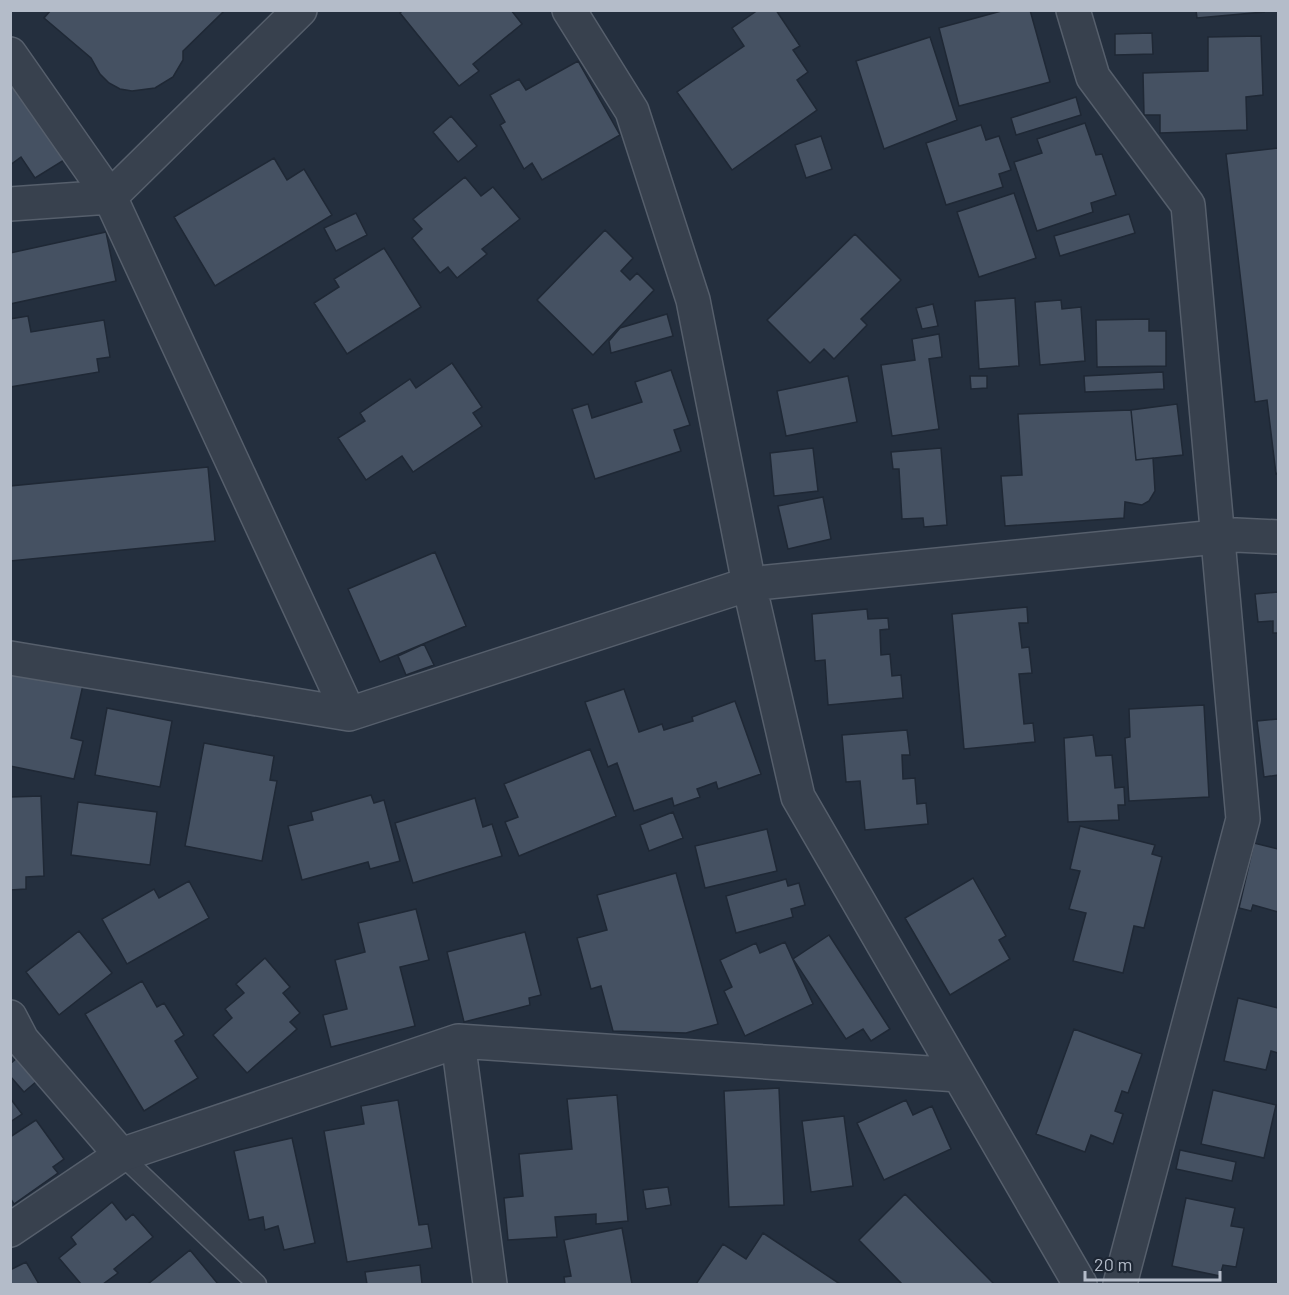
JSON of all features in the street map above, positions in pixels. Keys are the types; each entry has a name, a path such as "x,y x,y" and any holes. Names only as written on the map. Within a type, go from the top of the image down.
{"street":[{"path":"10,204 110,197 300,10"},
{"path":"568,10 632,111 693,300 749,584 798,797 1080,1284"},
{"path":"1073,10 1093,77 1188,205 1243,819 1120,1284"},
{"path":"10,54 110,197 349,714"},
{"path":"10,658 349,714 749,584 1236,535 1278,537"},
{"path":"10,1017 22,1040 121,1155"},
{"path":"10,1230 121,1155 458,1041 958,1075"},
{"path":"458,1041 490,1284"}],"lane":[{"path":"121,1155 257,1284"}],"building":[{"path":"51,10 222,10 223,12 183,51 183,60 173,77 155,88 132,91 120,89 109,83 100,74 91,58 44,18"},
{"path":"403,10 511,10 522,24 473,64 479,71 459,86 400,13"},
{"path":"758,10 776,10 800,46 793,50 808,72 797,80 817,110 732,170 677,92 744,46 732,28"},
{"path":"1005,10 1030,10 1050,82 959,106 939,28"},
{"path":"1196,10 1263,10 1264,12 1197,18"},
{"path":"1152,33 1153,54 1115,55 1115,34"},
{"path":"1261,36 1263,95 1246,97 1247,130 1160,133 1160,115 1144,115 1143,73 1208,71 1208,37"},
{"path":"930,37 957,120 884,149 856,61"},
{"path":"578,61 620,135 542,180 532,163 524,169 500,125 505,122 490,95 519,79 526,90"},
{"path":"20,81 69,157 35,178 21,157 10,165 10,87"},
{"path":"1076,97 1081,115 1016,135 1011,118"},
{"path":"451,116 477,146 458,162 433,132"},
{"path":"1085,123 1096,155 1102,154 1116,195 1091,203 1093,212 1037,231 1014,162 1042,153 1037,139"},
{"path":"981,125 986,140 999,136 1011,170 999,174 1003,187 946,205 926,143"},
{"path":"821,136 832,169 806,178 795,145"},
{"path":"1278,148 1278,473 1276,474 1267,400 1255,402 1226,154"},
{"path":"274,158 287,180 304,169 332,215 215,286 174,217"},
{"path":"465,177 481,196 493,187 520,219 482,249 487,254 457,278 448,267 440,273 412,238 422,229 413,219"},
{"path":"1014,193 1036,258 979,277 957,212"},
{"path":"356,213 367,235 336,251 324,228"},
{"path":"1129,214 1135,233 1060,256 1054,236"},
{"path":"605,230 633,258 621,271 630,280 637,273 654,290 593,355 537,300"},
{"path":"106,232 116,281 10,304 10,253"},
{"path":"855,234 901,280 861,319 867,325 834,359 824,349 810,363 767,320"},
{"path":"384,248 421,307 347,354 314,303 339,287 334,279"},
{"path":"1015,298 1019,366 979,369 975,301"},
{"path":"1061,300 1062,309 1081,307 1085,361 1040,365 1035,302"},
{"path":"933,304 938,326 922,329 916,308"},
{"path":"667,314 673,336 611,353 609,341 620,328"},
{"path":"28,316 31,332 104,320 110,357 97,359 99,372 10,387 10,319"},
{"path":"1149,319 1149,331 1166,331 1166,366 1097,367 1096,320"},
{"path":"939,334 942,357 929,359 939,429 892,436 881,365 915,360 912,339"},
{"path":"452,363 482,407 473,413 482,426 413,472 402,456 366,480 338,438 365,421 360,413 410,379 416,388"},
{"path":"671,370 690,425 674,430 681,451 595,479 572,409 588,404 592,418 642,402 635,382"},
{"path":"1163,372 1164,389 1085,392 1084,376"},
{"path":"848,376 857,422 786,436 777,391"},
{"path":"970,376 987,376 987,388 971,389"},
{"path":"1177,404 1183,455 1136,460 1131,410"},
{"path":"1131,410 1136,460 1153,458 1155,491 1149,501 1142,505 1125,502 1124,518 1005,526 1001,476 1022,475 1018,414"},
{"path":"813,448 818,491 774,496 770,453"},
{"path":"941,448 947,525 924,527 923,518 902,519 899,469 893,469 891,452"},
{"path":"208,467 215,541 10,561 10,486"},
{"path":"823,497 831,539 788,549 778,506"},
{"path":"435,552 466,626 380,662 348,589"},
{"path":"1278,592 1278,633 1273,633 1273,621 1258,622 1255,594"},
{"path":"1027,607 1028,623 1019,623 1022,648 1029,647 1032,673 1019,674 1024,724 1033,723 1035,742 964,749 952,614"},
{"path":"867,609 868,619 888,618 889,629 880,630 881,655 890,654 892,676 901,675 903,698 828,705 825,660 815,661 812,614"},
{"path":"424,644 434,665 406,675 398,656"},
{"path":"10,670 83,685 71,738 83,741 74,779 10,766"},
{"path":"624,689 639,732 662,724 664,730 693,721 692,717 735,701 761,774 718,789 716,782 697,789 700,797 674,806 672,798 634,811 617,763 608,767 585,702"},
{"path":"1204,705 1209,797 1129,801 1125,738 1130,737 1129,709"},
{"path":"107,708 172,721 160,787 95,775"},
{"path":"1278,719 1278,775 1264,777 1257,721"},
{"path":"907,730 910,755 902,755 903,779 915,778 917,804 926,803 928,824 865,830 860,781 846,782 842,735"},
{"path":"1093,735 1096,756 1112,755 1115,788 1124,787 1125,805 1118,805 1119,820 1068,822 1064,738"},
{"path":"204,743 274,756 270,780 277,781 262,861 185,846"},
{"path":"590,749 616,816 519,856 505,822 518,817 504,784"},
{"path":"371,795 374,803 384,800 400,861 370,869 368,862 302,880 288,826 313,820 311,812"},
{"path":"41,796 44,876 26,877 26,889 10,890 10,797"},
{"path":"475,798 483,827 492,824 502,856 413,883 395,823"},
{"path":"78,802 157,812 150,865 71,855"},
{"path":"673,812 683,838 649,851 640,825"},
{"path":"1080,826 1155,845 1152,854 1162,857 1144,928 1134,926 1123,973 1073,961 1086,913 1069,909 1080,871 1070,869"},
{"path":"767,829 777,871 705,888 695,846"},
{"path":"1254,843 1278,849 1278,912 1253,905 1251,911 1239,908"},
{"path":"676,873 718,1024 686,1033 613,1031 601,986 591,989 577,938 607,930 597,895"},
{"path":"973,878 1006,936 999,940 1010,959 950,995 905,918"},
{"path":"786,879 788,886 799,883 805,905 791,909 793,917 736,933 726,896"},
{"path":"189,881 209,918 127,964 102,919 154,889 159,898"},
{"path":"416,909 429,960 400,967 415,1026 331,1047 323,1015 347,1009 335,960 365,952 358,923"},
{"path":"79,931 112,973 59,1015 26,972"},
{"path":"525,932 541,995 529,998 530,1005 464,1022 447,952"},
{"path":"829,935 890,1029 871,1041 863,1029 846,1039 793,959"},
{"path":"785,942 813,1004 745,1036 724,991 732,987 720,960 756,943 760,953"},
{"path":"265,958 290,987 283,993 300,1013 290,1022 297,1029 247,1073 213,1035 232,1018 225,1009 244,993 236,984"},
{"path":"142,981 157,1007 164,1003 184,1035 175,1041 198,1078 144,1111 85,1014"},
{"path":"1238,998 1278,1008 1278,1053 1271,1051 1266,1070 1224,1061"},
{"path":"1074,1029 1142,1054 1128,1093 1122,1091 1115,1111 1123,1114 1113,1144 1091,1135 1085,1152 1036,1134"},
{"path":"17,1058 37,1081 24,1092 10,1076 10,1064"},
{"path":"779,1088 784,1205 729,1207 724,1091"},
{"path":"1213,1090 1276,1105 1264,1158 1201,1144"},
{"path":"617,1095 628,1221 596,1224 596,1214 555,1217 557,1237 508,1240 504,1198 523,1196 519,1154 572,1149 567,1099"},
{"path":"10,1098 22,1114 10,1122"},
{"path":"398,1100 419,1225 428,1224 432,1248 347,1262 324,1131 364,1124 361,1106"},
{"path":"906,1100 913,1115 932,1106 951,1149 884,1180 857,1123"},
{"path":"844,1116 853,1186 811,1192 802,1121"},
{"path":"36,1120 64,1159 53,1167 58,1173 14,1204 10,1198 10,1137"},
{"path":"292,1138 315,1243 284,1250 278,1226 265,1230 263,1217 249,1220 234,1151"},
{"path":"1180,1150 1236,1162 1232,1181 1176,1169"},
{"path":"668,1187 671,1205 646,1209 643,1190"},
{"path":"905,1194 994,1284 902,1284 859,1240"},
{"path":"1186,1198 1235,1208 1231,1226 1244,1228 1236,1267 1223,1265 1220,1276 1172,1266"},
{"path":"112,1202 126,1220 133,1214 153,1237 114,1269 118,1273 103,1284 81,1284 59,1258 76,1244 71,1237"},
{"path":"622,1228 632,1284 565,1284 564,1277 571,1276 564,1240"},
{"path":"763,1233 840,1284 696,1284 723,1244 746,1259"},
{"path":"190,1250 218,1284 148,1284"},
{"path":"26,1262 39,1284 10,1284 10,1270"},
{"path":"420,1265 422,1284 367,1284 365,1272"}]}
